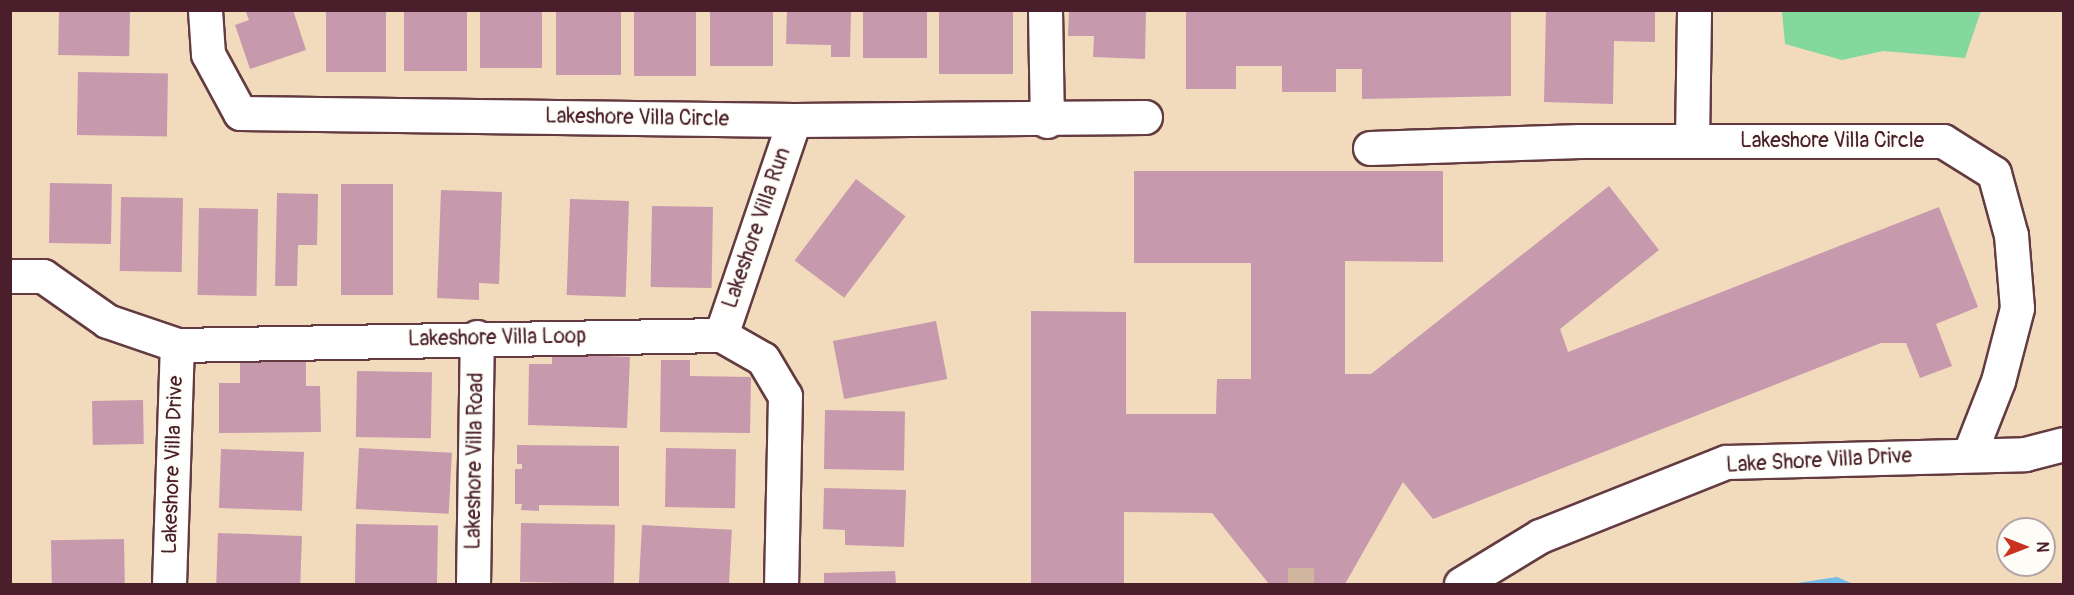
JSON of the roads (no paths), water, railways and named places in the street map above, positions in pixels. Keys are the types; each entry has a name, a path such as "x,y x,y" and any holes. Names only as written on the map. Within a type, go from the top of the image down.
{"street":[{"name":"Lakeshore Villa Circle","path":"205,10 208,54 240,112 794,120 1047,121 1145,117"},
{"path":"1045,10 1047,121"},
{"path":"1692,140 1694,10"},
{"name":"Lakeshore Villa Run","path":"721,335 794,120"},
{"name":"Lakeshore Villa Circle","path":"1370,148 1692,140 1943,141 1994,172 2011,235 2017,308 1998,381 1969,455"},
{"name":"Lakeshore Villa Loop","path":"10,276 43,276 107,321 177,345 477,337 721,335 763,358 785,396 781,585"},
{"name":"Lakeshore Villa Road","path":"473,585 477,337"},
{"name":"Lakeshore Villa Drive","path":"169,585 177,345"},
{"name":"Lake Shore Villa Drive","path":"1461,585 1540,536 1726,462 2025,454 2064,444"}],"water":[{"path":"1837,577 1853,584 1791,584"}],"tunnel":[{"path":"1288,584 1314,584"}]}
